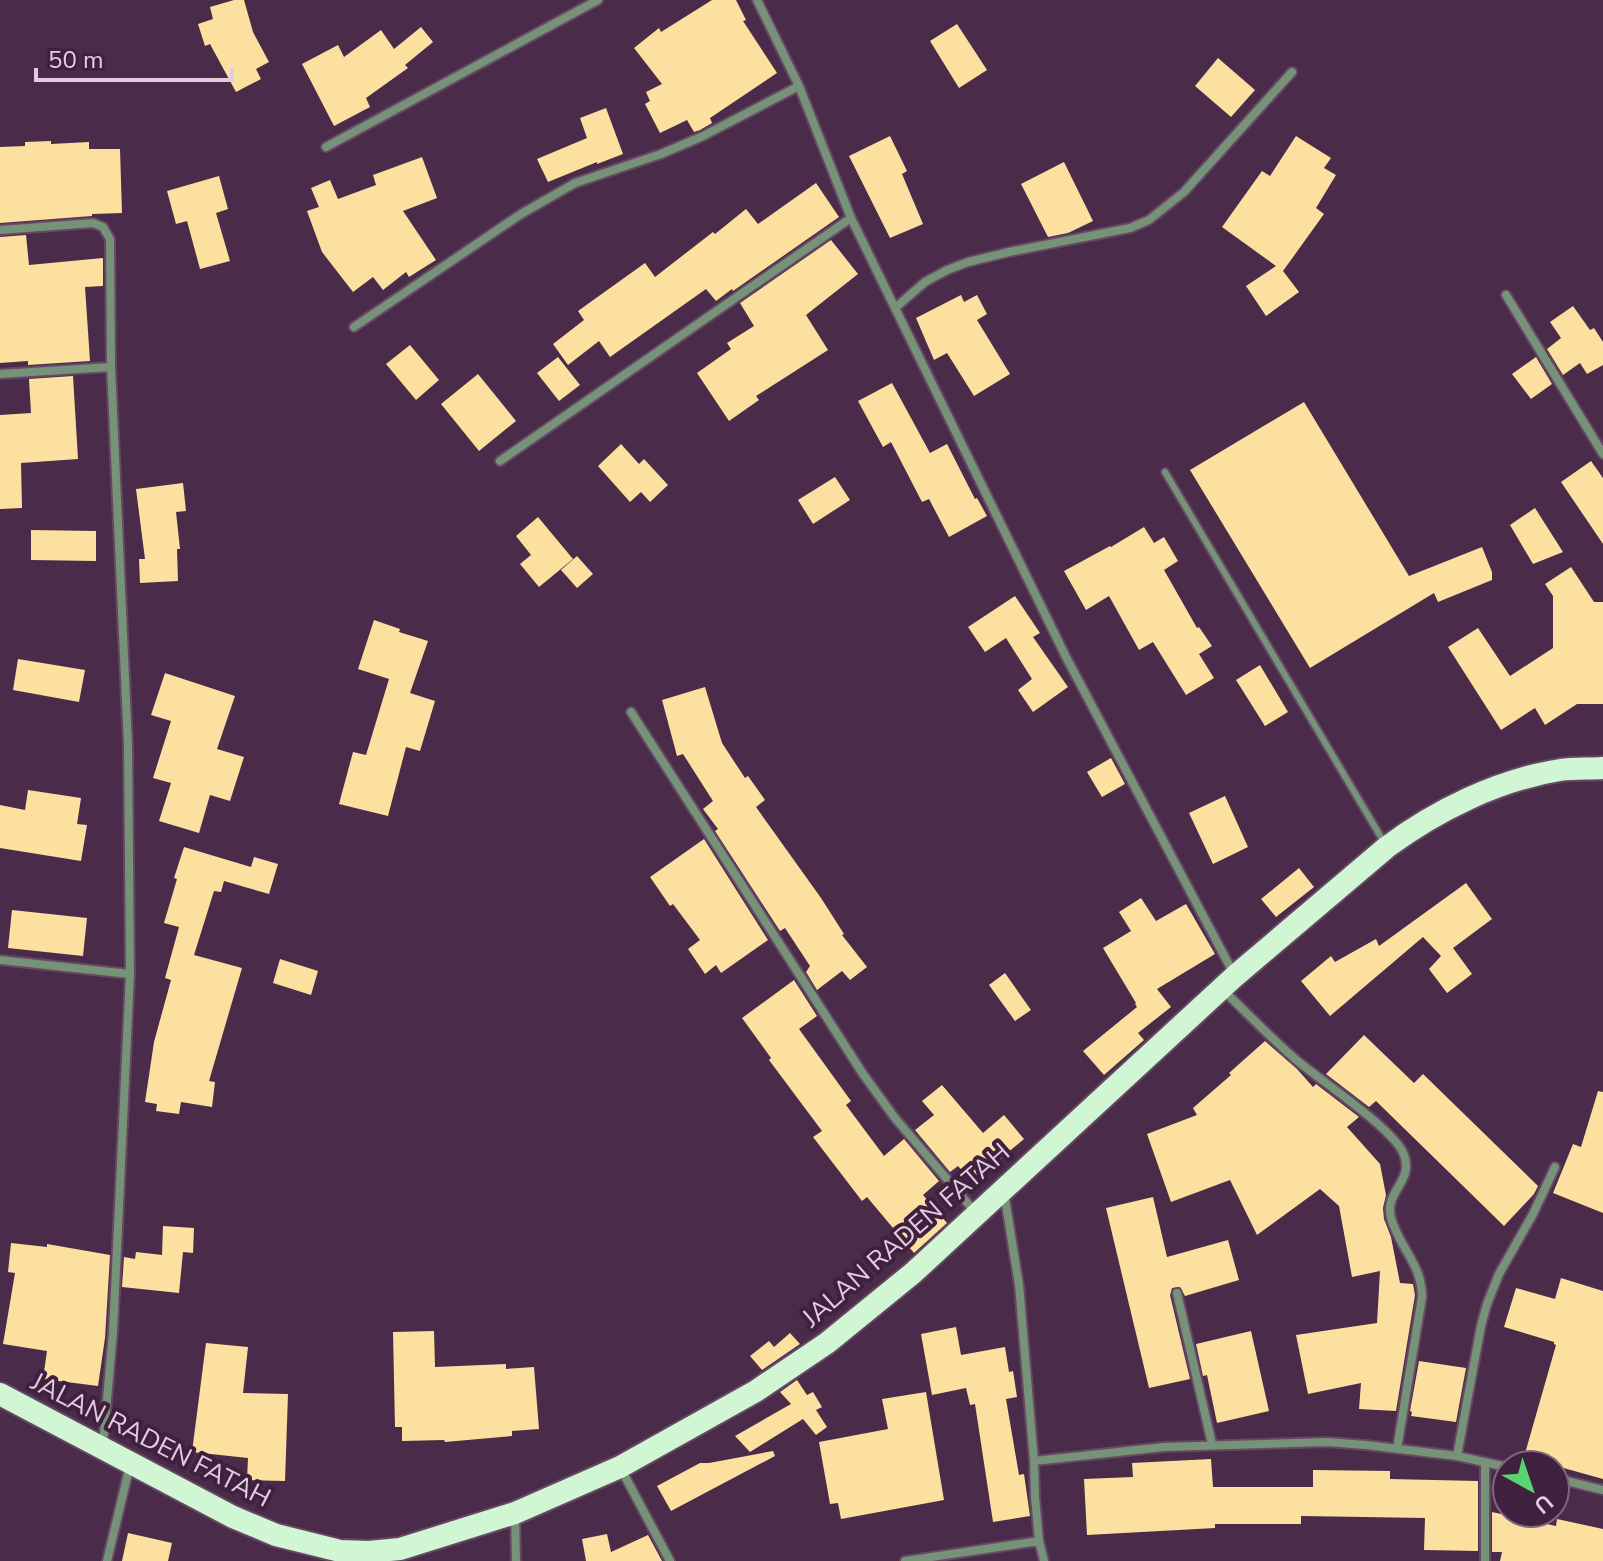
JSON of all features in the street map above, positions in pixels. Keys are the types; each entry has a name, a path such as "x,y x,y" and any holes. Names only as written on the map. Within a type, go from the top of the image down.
{"highway":[{"name":"JALAN RADEN FATAH","path":"0,1394 233,1517 276,1535 340,1551 400,1549 515,1513 620,1467 756,1391 827,1343 913,1273 1228,982 1413,827 1440,811 1526,778 1561,770 1603,768"}],"street":[{"path":"326,147 598,0"},
{"path":"757,0 799,86 851,218 1228,982 1293,1057 1389,1134 1403,1150 1408,1166 1389,1207 1394,1226 1419,1271 1422,1297 1397,1449"},
{"path":"895,308 925,282 968,262 1130,228 1149,220 1184,192 1292,72"},
{"path":"354,327 521,214 575,183 661,154 703,136 799,86"},
{"path":"500,461 851,218"},
{"path":"0,230 93,223 103,227 110,239 111,367 128,745 130,974 113,1332 102,1449"},
{"path":"1506,295 1603,454"},
{"path":"0,374 111,367"},
{"path":"631,712 863,1074 895,1118 976,1213"},
{"path":"0,960 130,974"},
{"path":"1457,1456 1487,1304 1499,1274 1555,1167"},
{"path":"1004,1188 1019,1285 1039,1541 1044,1561"},
{"path":"1177,1293 1212,1444"},
{"path":"1034,1461 1164,1447 1327,1442 1457,1456 1491,1463"},
{"path":"1485,1462 1485,1561"},
{"path":"107,1561 131,1464"},
{"path":"620,1467 670,1561"},
{"path":"1571,1482 1603,1490"},
{"path":"515,1513 516,1561"},
{"path":"905,1561 1039,1541"}],"lane":[{"path":"1165,472 1387,847"}],"building":[{"path":"244,0 253,32 269,62 256,69 261,79 236,92 210,44 205,46 198,24 213,19 210,7"},
{"path":"712,0 736,0 746,20 743,21 777,73 710,118 712,123 700,130 694,132 687,120 660,133 645,104 650,101 646,92 662,84 634,48 659,28 661,32"},
{"path":"957,24 987,70 959,88 930,41"},
{"path":"421,27 433,42 405,65 408,68 366,98 370,107 334,126 302,64 338,45 344,57 381,30 394,49"},
{"path":"1218,58 1255,90 1231,117 1195,86"},
{"path":"606,108 623,154 548,182 537,159 587,138 580,118"},
{"path":"890,136 907,171 902,174 923,224 890,238 849,156"},
{"path":"1296,136 1331,158 1324,168 1336,175 1316,208 1324,214 1283,271 1299,292 1266,316 1246,286 1276,266 1222,227 1262,171 1270,176"},
{"path":"51,141 51,144 89,142 89,149 120,149 122,213 0,223 0,147"},
{"path":"422,157 437,198 403,211 436,260 409,277 406,272 383,290 373,277 353,292 322,252 307,211 319,207 311,188 330,180 338,199 376,185 373,175"},
{"path":"1064,162 1093,221 1068,233 1048,237 1021,184"},
{"path":"219,176 228,209 216,213 230,261 200,269 187,221 176,224 167,191"},
{"path":"816,183 839,217 733,291 716,301 706,289 610,357 599,341 568,365 553,344 584,320 578,311 645,263 655,277 746,209 758,224"},
{"path":"26,235 29,265 103,258 103,286 85,287 90,361 28,365 28,361 0,363 0,237"},
{"path":"831,240 858,274 806,315 828,350 756,396 759,400 729,421 697,373 731,349 727,343 754,326 740,303"},
{"path":"961,295 964,302 977,295 987,314 977,320 1010,374 974,396 947,353 934,360 916,318"},
{"path":"1573,306 1603,342 1603,365 1587,374 1580,363 1563,375 1547,349 1561,338 1550,322"},
{"path":"410,345 439,380 416,400 386,364"},
{"path":"558,357 580,385 559,401 537,373"},
{"path":"1536,357 1552,384 1531,399 1512,374"},
{"path":"478,374 516,421 479,451 441,404"},
{"path":"73,376 78,459 21,463 22,508 0,509 0,415 31,413 29,379"},
{"path":"892,383 930,453 947,444 987,516 949,537 929,499 922,502 891,442 883,447 858,401"},
{"path":"1304,402 1409,576 1482,547 1492,572 1492,580 1438,602 1434,593 1310,668 1190,470"},
{"path":"621,444 639,464 644,459 668,485 650,502 641,492 630,502 598,466"},
{"path":"1591,461 1603,478 1603,544 1561,482"},
{"path":"835,477 850,500 813,524 798,500"},
{"path":"183,483 186,511 176,512 180,549 177,549 178,581 140,583 139,559 145,559 136,489"},
{"path":"1535,508 1563,552 1533,564 1510,525"},
{"path":"538,517 573,559 539,587 520,564 531,555 516,536"},
{"path":"1144,527 1154,543 1164,537 1178,561 1164,570 1197,628 1212,646 1199,654 1214,678 1186,695 1153,642 1139,650 1109,596 1086,610 1064,571"},
{"path":"31,530 96,531 96,561 31,560"},
{"path":"577,556 593,574 577,588 561,570"},
{"path":"1571,567 1594,602 1603,602 1603,704 1577,704 1545,725 1535,708 1501,730 1448,647 1478,628 1510,676 1553,648 1553,596 1545,584"},
{"path":"1015,596 1040,633 1033,637 1068,687 1033,712 1018,690 1032,679 1006,638 985,652 968,627"},
{"path":"374,620 428,641 410,693 435,701 420,751 406,747 388,816 339,804 353,752 366,755 389,679 358,669"},
{"path":"18,659 85,670 79,702 13,690"},
{"path":"1260,665 1288,712 1265,726 1236,680"},
{"path":"165,673 235,696 217,749 244,757 230,801 210,795 199,833 159,821 171,783 153,778 171,721 151,715"},
{"path":"705,687 722,743 745,778 748,776 765,800 756,807 867,967 850,980 842,971 817,990 806,972 810,966 785,928 780,931 703,809 713,801 683,754 677,756 662,700"},
{"path":"1111,758 1125,784 1102,797 1087,772"},
{"path":"28,790 81,798 77,824 87,825 81,861 0,848 0,805 25,810"},
{"path":"1225,796 1248,847 1213,864 1189,813"},
{"path":"704,839 768,940 721,973 716,965 705,974 688,949 700,940 650,877"},
{"path":"184,847 251,867 254,857 278,864 269,894 224,881 221,892 214,891 194,955 242,968 209,1081 215,1082 212,1107 181,1102 179,1114 156,1111 157,1104 145,1102 154,1042 171,980 165,978 179,927 164,923"},
{"path":"1299,868 1314,887 1276,917 1261,899"},
{"path":"1466,883 1492,919 1453,948 1472,974 1447,993 1429,969 1441,956 1423,937 1330,1016 1301,981 1331,956 1335,962 1376,939 1379,946"},
{"path":"1141,898 1156,921 1186,904 1215,954 1157,989 1171,1007 1138,1033 1144,1040 1104,1075 1083,1051 1137,1007 1103,948 1131,931 1119,912"},
{"path":"12,910 87,918 83,956 8,948"},
{"path":"280,959 318,971 311,995 273,983"},
{"path":"1005,973 1031,1010 1015,1021 989,985"},
{"path":"794,980 817,1016 799,1029 851,1101 846,1105 884,1156 904,1139 939,1181 923,1195 947,1223 914,1253 867,1197 862,1201 813,1137 822,1131 742,1018"},
{"path":"1364,1035 1414,1083 1423,1074 1538,1186 1504,1226 1376,1101 1369,1107 1326,1074"},
{"path":"1265,1041 1313,1087 1316,1084 1359,1117 1347,1127 1380,1164 1386,1195 1384,1219 1391,1237 1400,1283 1413,1284 1415,1295 1396,1411 1359,1409 1361,1383 1308,1394 1296,1335 1377,1323 1380,1271 1352,1277 1339,1206 1320,1189 1257,1235 1230,1180 1171,1202 1147,1134 1197,1115 1193,1108"},
{"path":"942,1085 983,1133 1004,1115 1024,1139 977,1178 972,1172 967,1176 958,1166 950,1172 915,1130 934,1115 922,1101"},
{"path":"1598,1091 1603,1092 1603,1213 1553,1193 1573,1144 1581,1147"},
{"path":"1153,1197 1167,1257 1228,1240 1239,1280 1185,1296 1180,1287 1172,1288 1170,1295 1190,1379 1149,1388 1106,1208"},
{"path":"163,1226 194,1228 193,1253 183,1252 179,1293 122,1287 124,1257 135,1259 136,1252 162,1255"},
{"path":"11,1243 47,1247 47,1244 110,1255 105,1338 98,1386 43,1379 47,1351 3,1344 15,1273 8,1272"},
{"path":"1561,1278 1603,1291 1603,1479 1571,1470 1571,1449 1526,1449 1556,1345 1504,1327 1516,1288 1555,1299"},
{"path":"956,1327 961,1355 1005,1347 1017,1397 1006,1399 1019,1475 1024,1474 1030,1516 993,1522 975,1404 970,1405 966,1388 932,1395 921,1334"},
{"path":"434,1331 435,1367 506,1364 506,1369 534,1367 539,1429 512,1431 512,1436 445,1442 402,1441 402,1427 395,1427 393,1332"},
{"path":"1251,1331 1269,1411 1217,1423 1207,1375 1203,1376 1196,1344"},
{"path":"790,1333 800,1344 762,1370 750,1356 769,1341 774,1347"},
{"path":"206,1343 248,1347 243,1393 288,1394 285,1481 247,1480 248,1458 192,1452"},
{"path":"1419,1361 1466,1368 1456,1422 1411,1416"},
{"path":"797,1380 807,1395 813,1392 822,1407 816,1410 827,1427 816,1435 803,1419 750,1452 735,1436 791,1404 780,1392"},
{"path":"926,1392 944,1500 841,1519 838,1503 830,1504 819,1442 888,1429 882,1399"},
{"path":"773,1451 775,1456 671,1511 657,1486 700,1463"},
{"path":"1211,1459 1213,1487 1313,1487 1313,1470 1390,1471 1390,1479 1478,1481 1478,1551 1424,1550 1425,1518 1301,1516 1301,1524 1215,1524 1215,1528 1087,1535 1084,1479 1133,1477 1132,1463"},
{"path":"1571,1522 1603,1529 1603,1561 1500,1561 1502,1552 1492,1552 1492,1529 1571,1529"},
{"path":"128,1533 172,1543 168,1561 122,1561"},
{"path":"607,1534 611,1552 648,1535 662,1561 586,1561 582,1539"}]}
